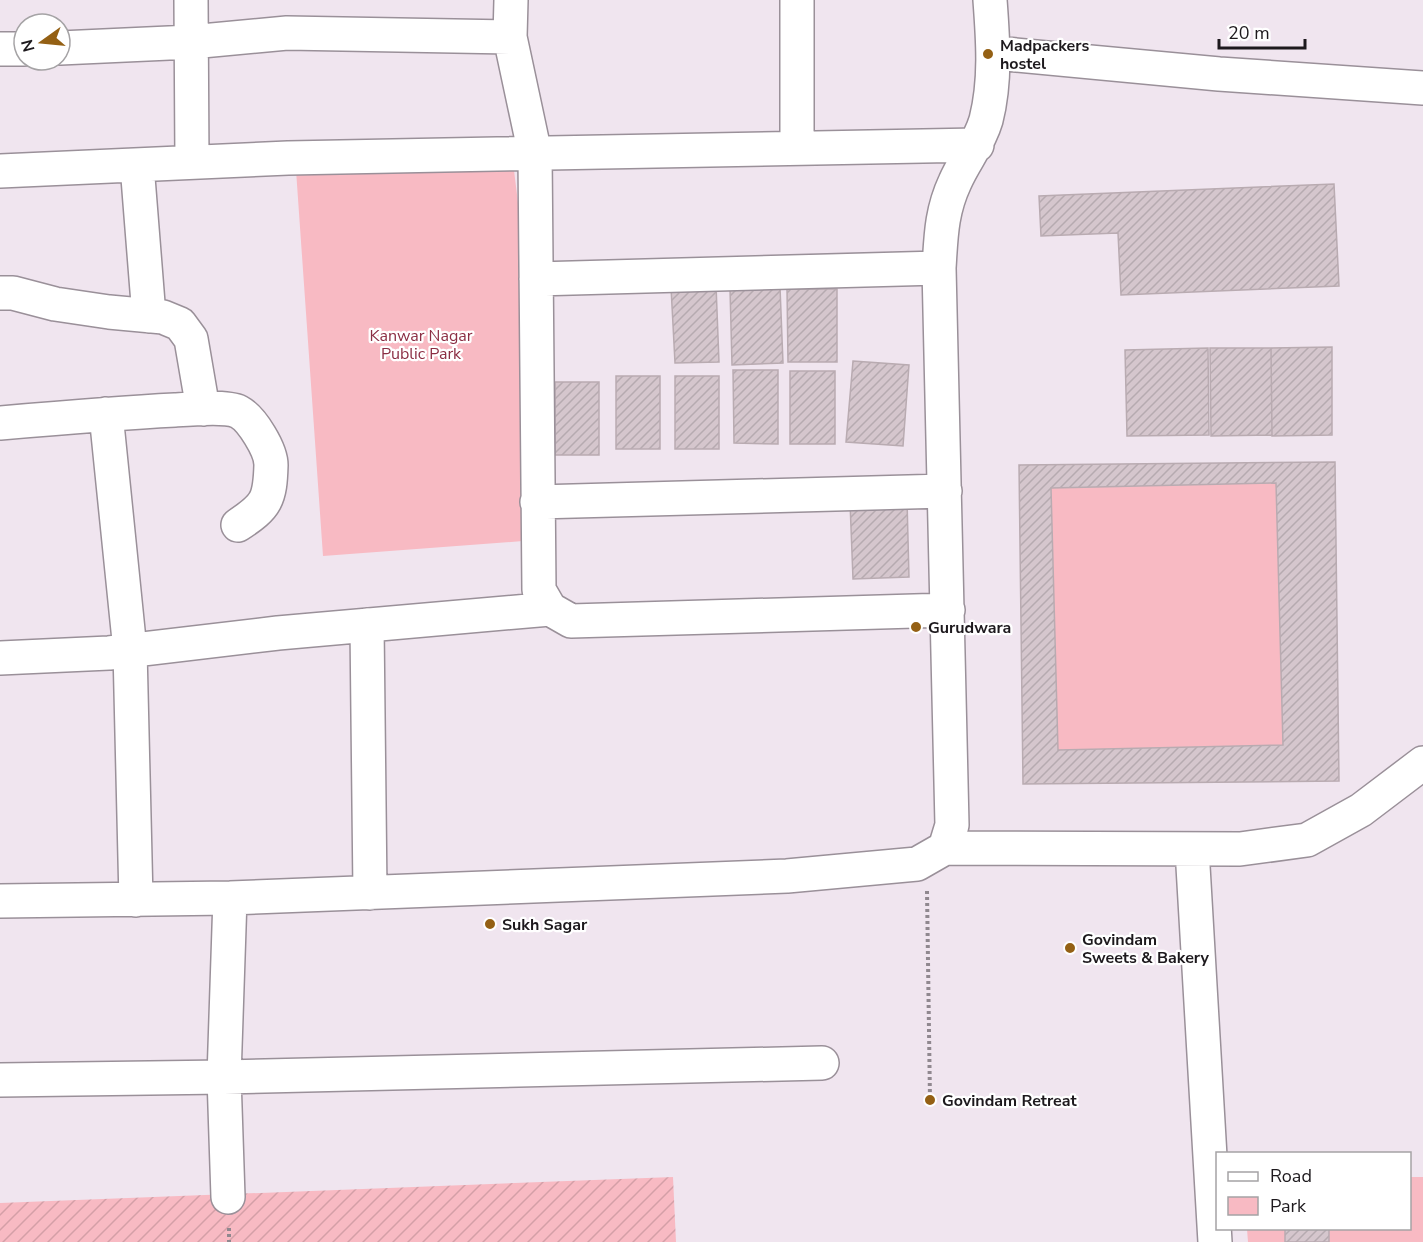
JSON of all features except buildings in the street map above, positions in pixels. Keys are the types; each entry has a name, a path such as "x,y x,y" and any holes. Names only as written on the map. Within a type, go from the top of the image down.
{"street":[{"path":"191,0 192,162"},
{"path":"511,0 510,37 535,154 539,590 550,609 572,621 948,610"},
{"path":"797,0 797,148"},
{"path":"935,854 952,825 939,268 942,220 955,181 976,145 986,119 995,53 990,0"},
{"path":"72,47 192,42 287,33 510,37"},
{"path":"995,53 1220,74 1423,88"},
{"path":"0,171 288,158 976,145"},
{"path":"137,165 149,316"},
{"path":"536,279 939,268"},
{"path":"0,293 13,293 55,304 99,311 163,317 180,324 191,339 204,409"},
{"path":"0,423 204,409 237,411 252,422 271,459 270,491 257,513 238,525"},
{"path":"106,414 130,650 136,900"},
{"path":"537,502 945,491"},
{"path":"0,658 109,652 367,625 550,609"},
{"path":"367,625 370,893"},
{"path":"0,901 230,898 787,876 917,864 935,854 1240,849 1307,840 1361,810 1423,764"},
{"path":"1192,849 1215,1242"},
{"path":"228,1197 224,1077 230,898"},
{"path":"0,1080 822,1064"}],"path":[{"path":"930,1100 935,854"}],"green space":[{"name":"Kanwar Nagar Public Park","path":"512,154 536,349 523,541 323,556 296,170"},
{"path":"1276,483 1283,745 1058,750 1051,488"},
{"path":"673,1177 676,1242 0,1242 0,1203"},
{"path":"1411,1177 1423,1177 1423,1242 1329,1242 1329,1230 1411,1230"},
{"path":"1247,1230 1285,1230 1285,1242 1248,1242"}],"place":[{"name":"Madpackers hostel","path":"988,54"},
{"name":"Gurudwara","path":"916,627"},
{"name":"Sukh Sagar","path":"490,924"},
{"name":"Govindam Sweets & Bakery","path":"1070,948"},
{"name":"Govindam Retreat","path":"930,1100"}]}
